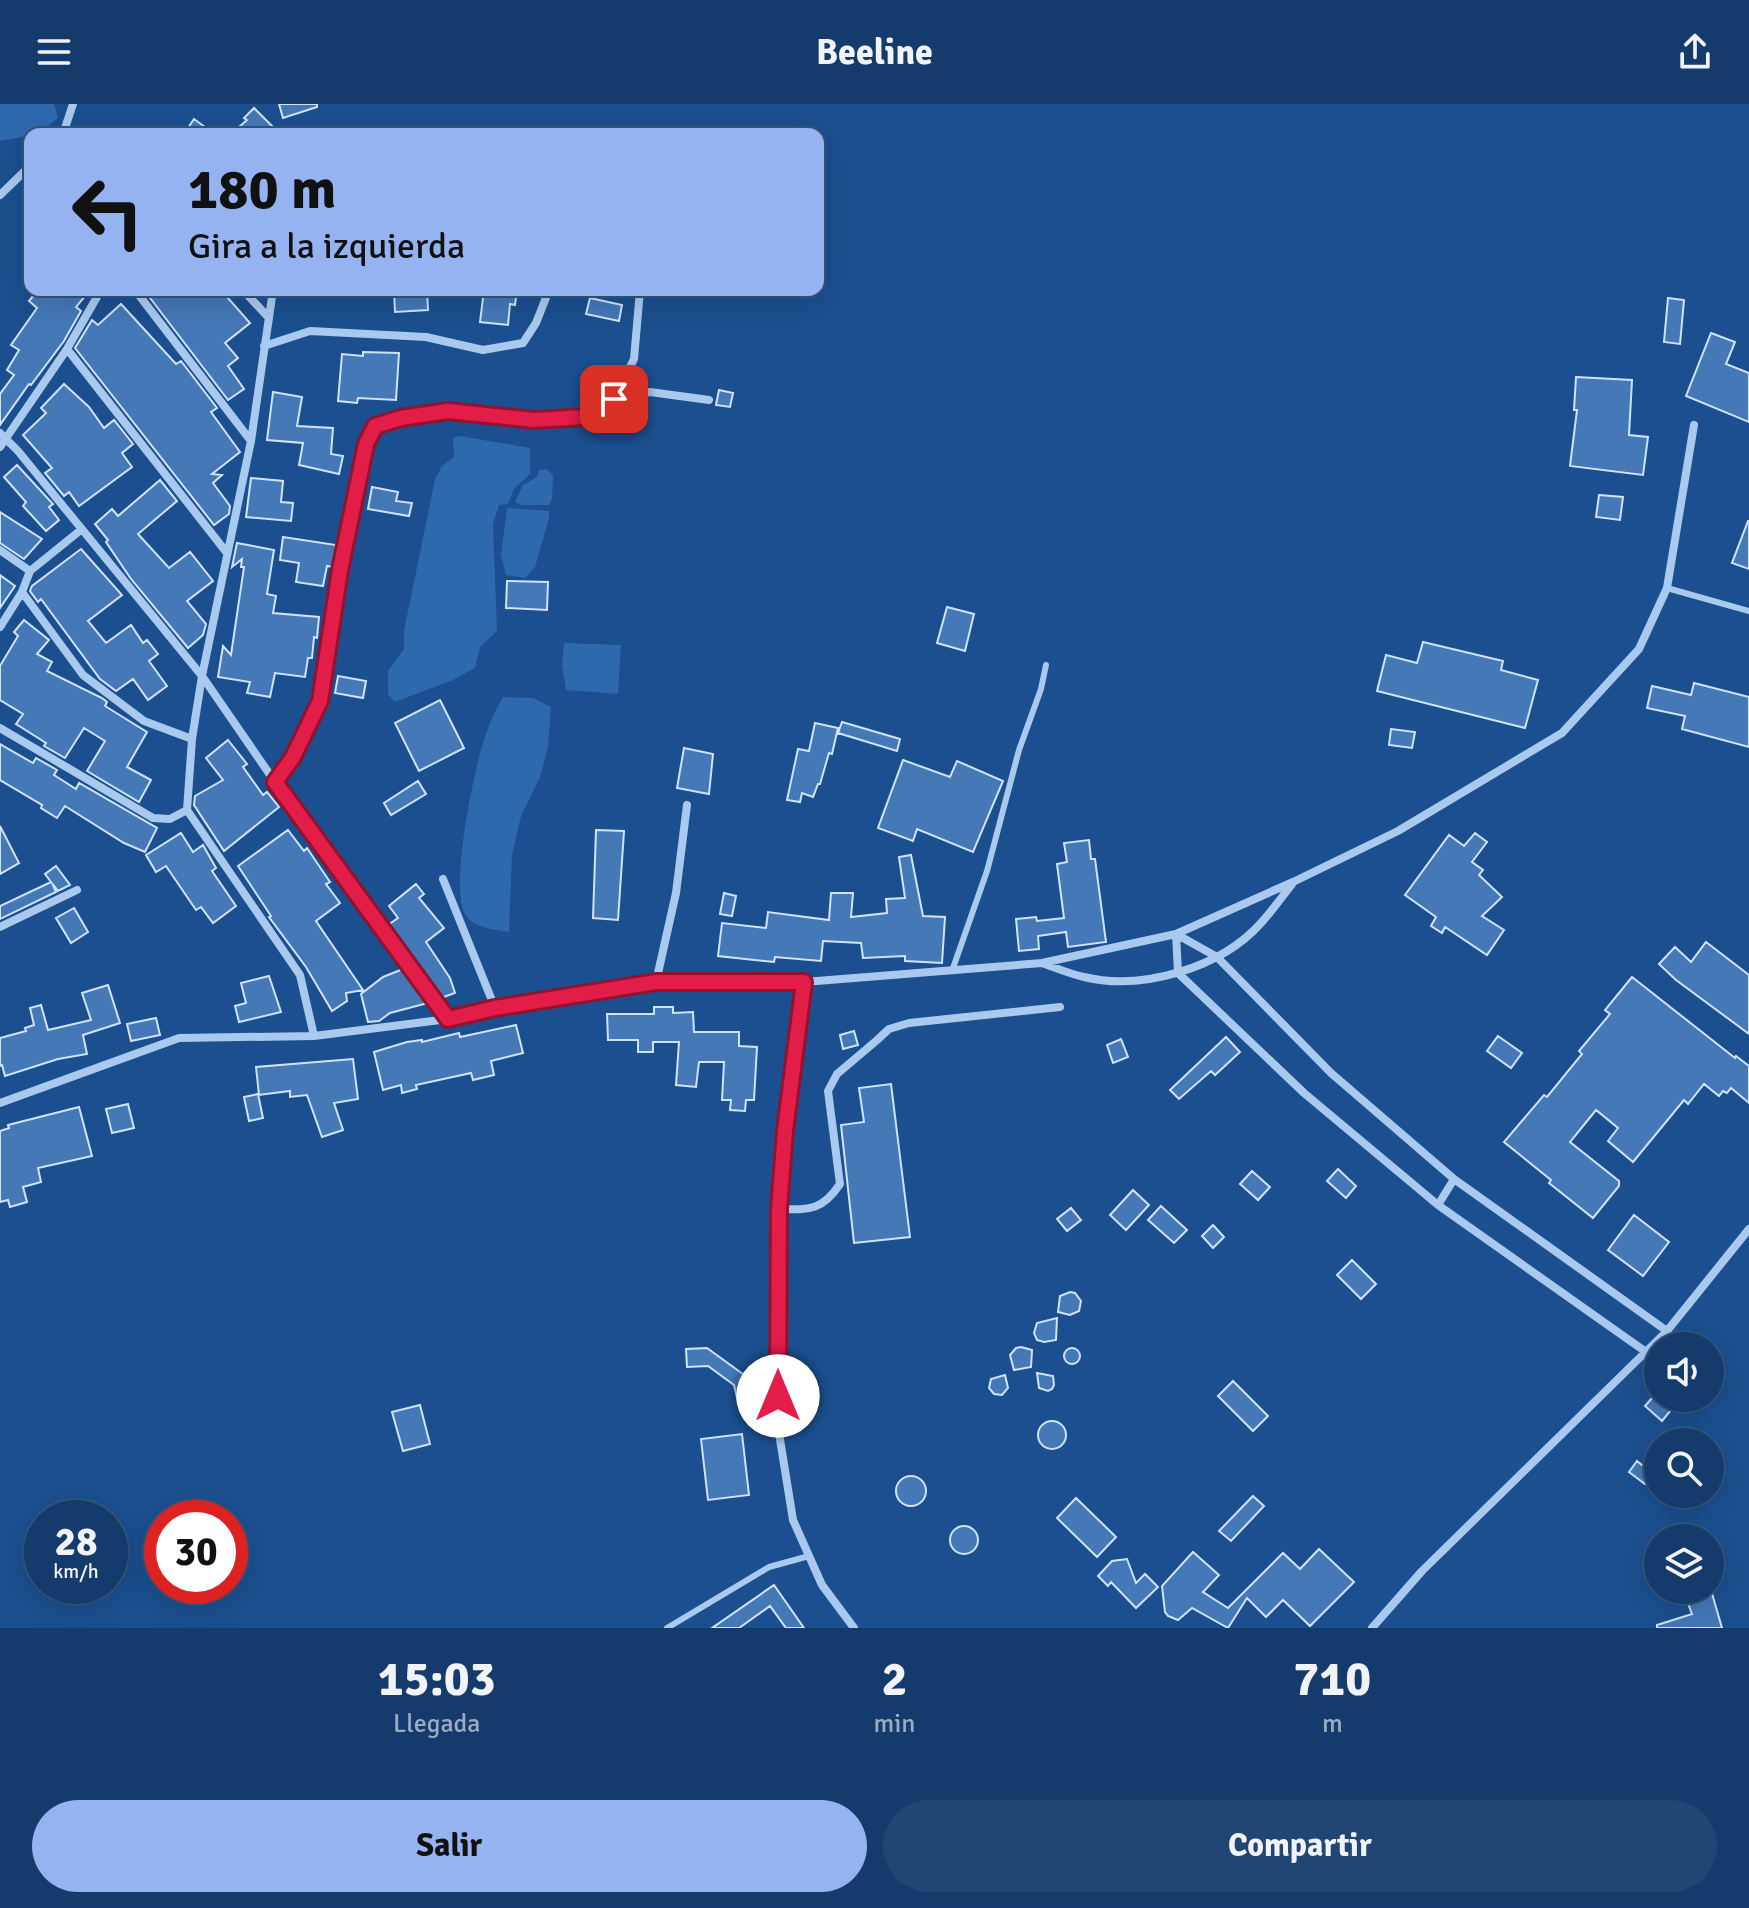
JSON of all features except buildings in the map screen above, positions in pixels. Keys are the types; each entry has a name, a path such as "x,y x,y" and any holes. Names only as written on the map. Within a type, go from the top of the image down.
{"street":[{"path":"65,128 73,104"},
{"path":"0,195 24,172"},
{"path":"0,447 3,436 67,349 98,296"},
{"path":"140,296 251,441"},
{"path":"249,296 269,318"},
{"path":"272,296 251,441 202,676 192,739 187,810 300,975 314,1036"},
{"path":"264,346 310,331 426,337 483,350 523,343 536,323 547,296"},
{"path":"614,399 634,359 639,296"},
{"path":"67,349 227,553"},
{"path":"275,782 293,757 320,701 340,570 366,444 375,426 401,418 448,411 534,420 584,417 614,399 650,392 709,400"},
{"path":"0,1103 179,1038 314,1036 448,1019 495,1008 656,982 804,982 1042,963 1176,934 1398,831 1562,733 1639,649 1667,588 1694,425"},
{"path":"3,436 202,676 275,782 448,1019"},
{"path":"0,627 22,592 30,571 82,529"},
{"path":"0,550 30,571"},
{"path":"22,592 83,675 144,721 192,739"},
{"path":"0,728 153,818 170,819 187,810"},
{"path":"656,982 676,893 687,805"},
{"path":"443,879 495,1008"},
{"path":"1042,963 1101,979 1132,981 1178,973 1217,957 1260,925 1293,882"},
{"path":"0,927 77,890"},
{"path":"1176,934 1217,957 1331,1073 1454,1179 1667,1331 1749,1229"},
{"path":"1176,934 1178,973 1304,1093 1438,1205 1644,1351"},
{"path":"804,982 785,1131 779,1209 778,1427 793,1520 822,1585 854,1628"},
{"path":"779,1209 821,1206 840,1184 828,1091 837,1074 889,1029 909,1023 1060,1007"},
{"path":"1438,1205 1454,1179"},
{"path":"1372,1628 1422,1571 1644,1354"}],"lane":[{"path":"1667,588 1749,611"},
{"path":"952,971 987,871 1019,750 1041,689 1046,665"},
{"path":"667,1628 769,1567 809,1556"}],"shaded area":[{"path":"0,104 54,104 58,118 46,128 24,128 24,137 0,141"},
{"path":"459,436 530,448 530,474 514,489 508,504 499,505 493,524 497,631 480,647 475,668 453,680 395,702 388,694 388,671 404,649 404,631 435,479 442,466 454,457 453,438"},
{"path":"547,469 553,475 549,505 521,505 515,502 523,485 537,477 539,470"},
{"path":"507,508 549,511 535,567 525,578 506,575 501,555"},
{"path":"564,643 621,645 618,694 566,690 562,665"},
{"path":"503,697 533,698 551,707 548,747 540,777 521,816 512,855 509,932 485,928 469,919 461,900 460,878 476,769 489,727"}],"route":[{"path":"614,399 584,417 534,420 448,411 401,418 375,426 366,444 340,570 320,701 293,757 275,782 448,1019 495,1008 656,982 804,982 785,1131 779,1209 778,1396"}]}
